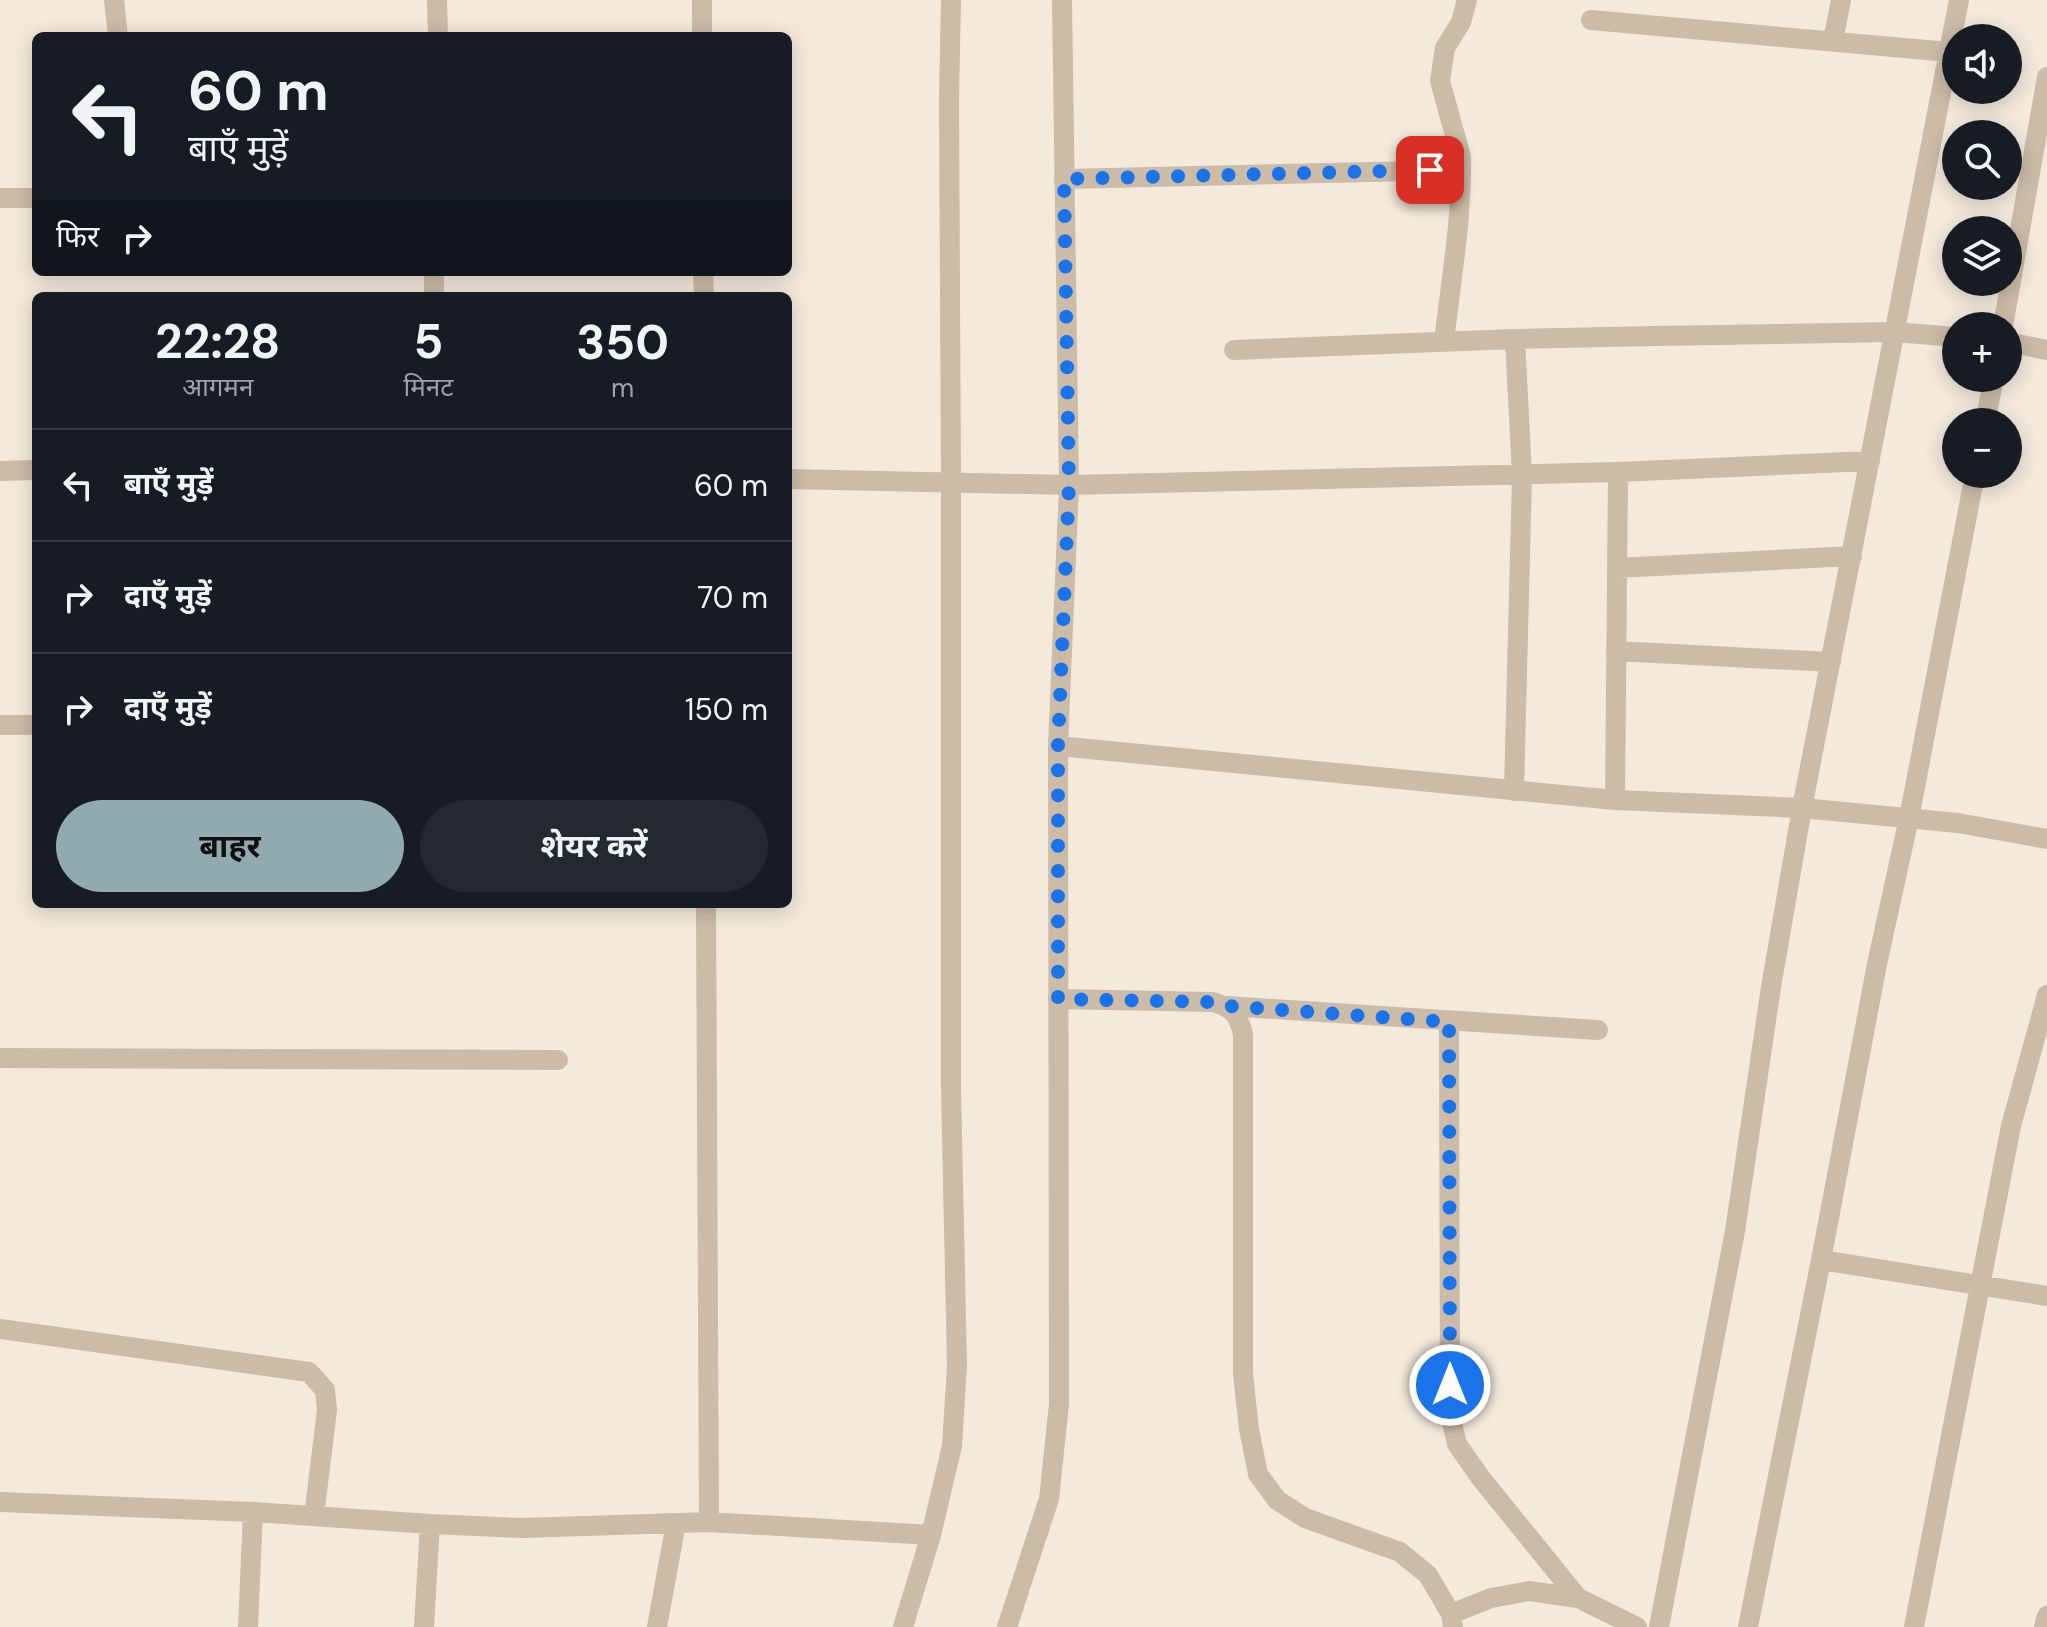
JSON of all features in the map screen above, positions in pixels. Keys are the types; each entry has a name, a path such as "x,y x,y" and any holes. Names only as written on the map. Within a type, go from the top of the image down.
{"street":[{"path":"114,0 118,32"},
{"path":"437,0 438,32"},
{"path":"702,0 702,32"},
{"path":"903,1627 931,1535 952,1446 957,1366 951,1089 951,0"},
{"path":"1007,1627 1049,1499 1059,1404 1058,746 1069,485 1062,0"},
{"path":"1444,342 1461,201 1461,157 1440,81 1445,48 1461,22 1467,0"},
{"path":"1833,41 1841,0"},
{"path":"1954,24 1959,0"},
{"path":"1591,20 1942,51"},
{"path":"2005,312 2047,77"},
{"path":"1659,1627 1735,1231 1771,987 1802,808 1942,88"},
{"path":"1064,179 1461,170"},
{"path":"0,198 32,198"},
{"path":"1234,350 1515,339 1895,332 1942,336"},
{"path":"1514,791 1522,475 1515,339"},
{"path":"2022,345 2047,350"},
{"path":"792,479 1069,485 1522,475 1870,461"},
{"path":"0,471 32,470"},
{"path":"1615,800 1618,472"},
{"path":"1748,1627 1972,488"},
{"path":"1617,568 1852,556"},
{"path":"1616,651 1831,662"},
{"path":"0,725 32,725"},
{"path":"1058,746 1615,800 1802,808 1909,818 1958,823 2047,839"},
{"path":"706,908 709,1522"},
{"path":"1914,1627 2011,1126 2047,995"},
{"path":"1058,999 1213,1002 1227,1006 1598,1030"},
{"path":"1227,1006 1239,1018 1243,1034 1243,1374 1258,1474 1277,1500 1305,1518 1400,1552 1428,1575 1452,1620 1491,1598 1529,1591 1578,1598 1637,1627"},
{"path":"1449,1022 1450,1415 1453,1430 1457,1444 1480,1477 1578,1598"},
{"path":"0,1058 558,1060"},
{"path":"1821,1260 2047,1296"},
{"path":"0,1329 309,1372 325,1390 327,1410 314,1516"},
{"path":"0,1502 253,1512 522,1528 709,1522 931,1535"},
{"path":"248,1627 253,1512"},
{"path":"657,1627 676,1523"},
{"path":"424,1627 430,1524"},
{"path":"2044,1627 2047,1616"}],"route":[{"path":"1430,170 1064,179 1069,485 1058,746 1058,999 1213,1002 1227,1006 1449,1022 1450,1385"}]}
